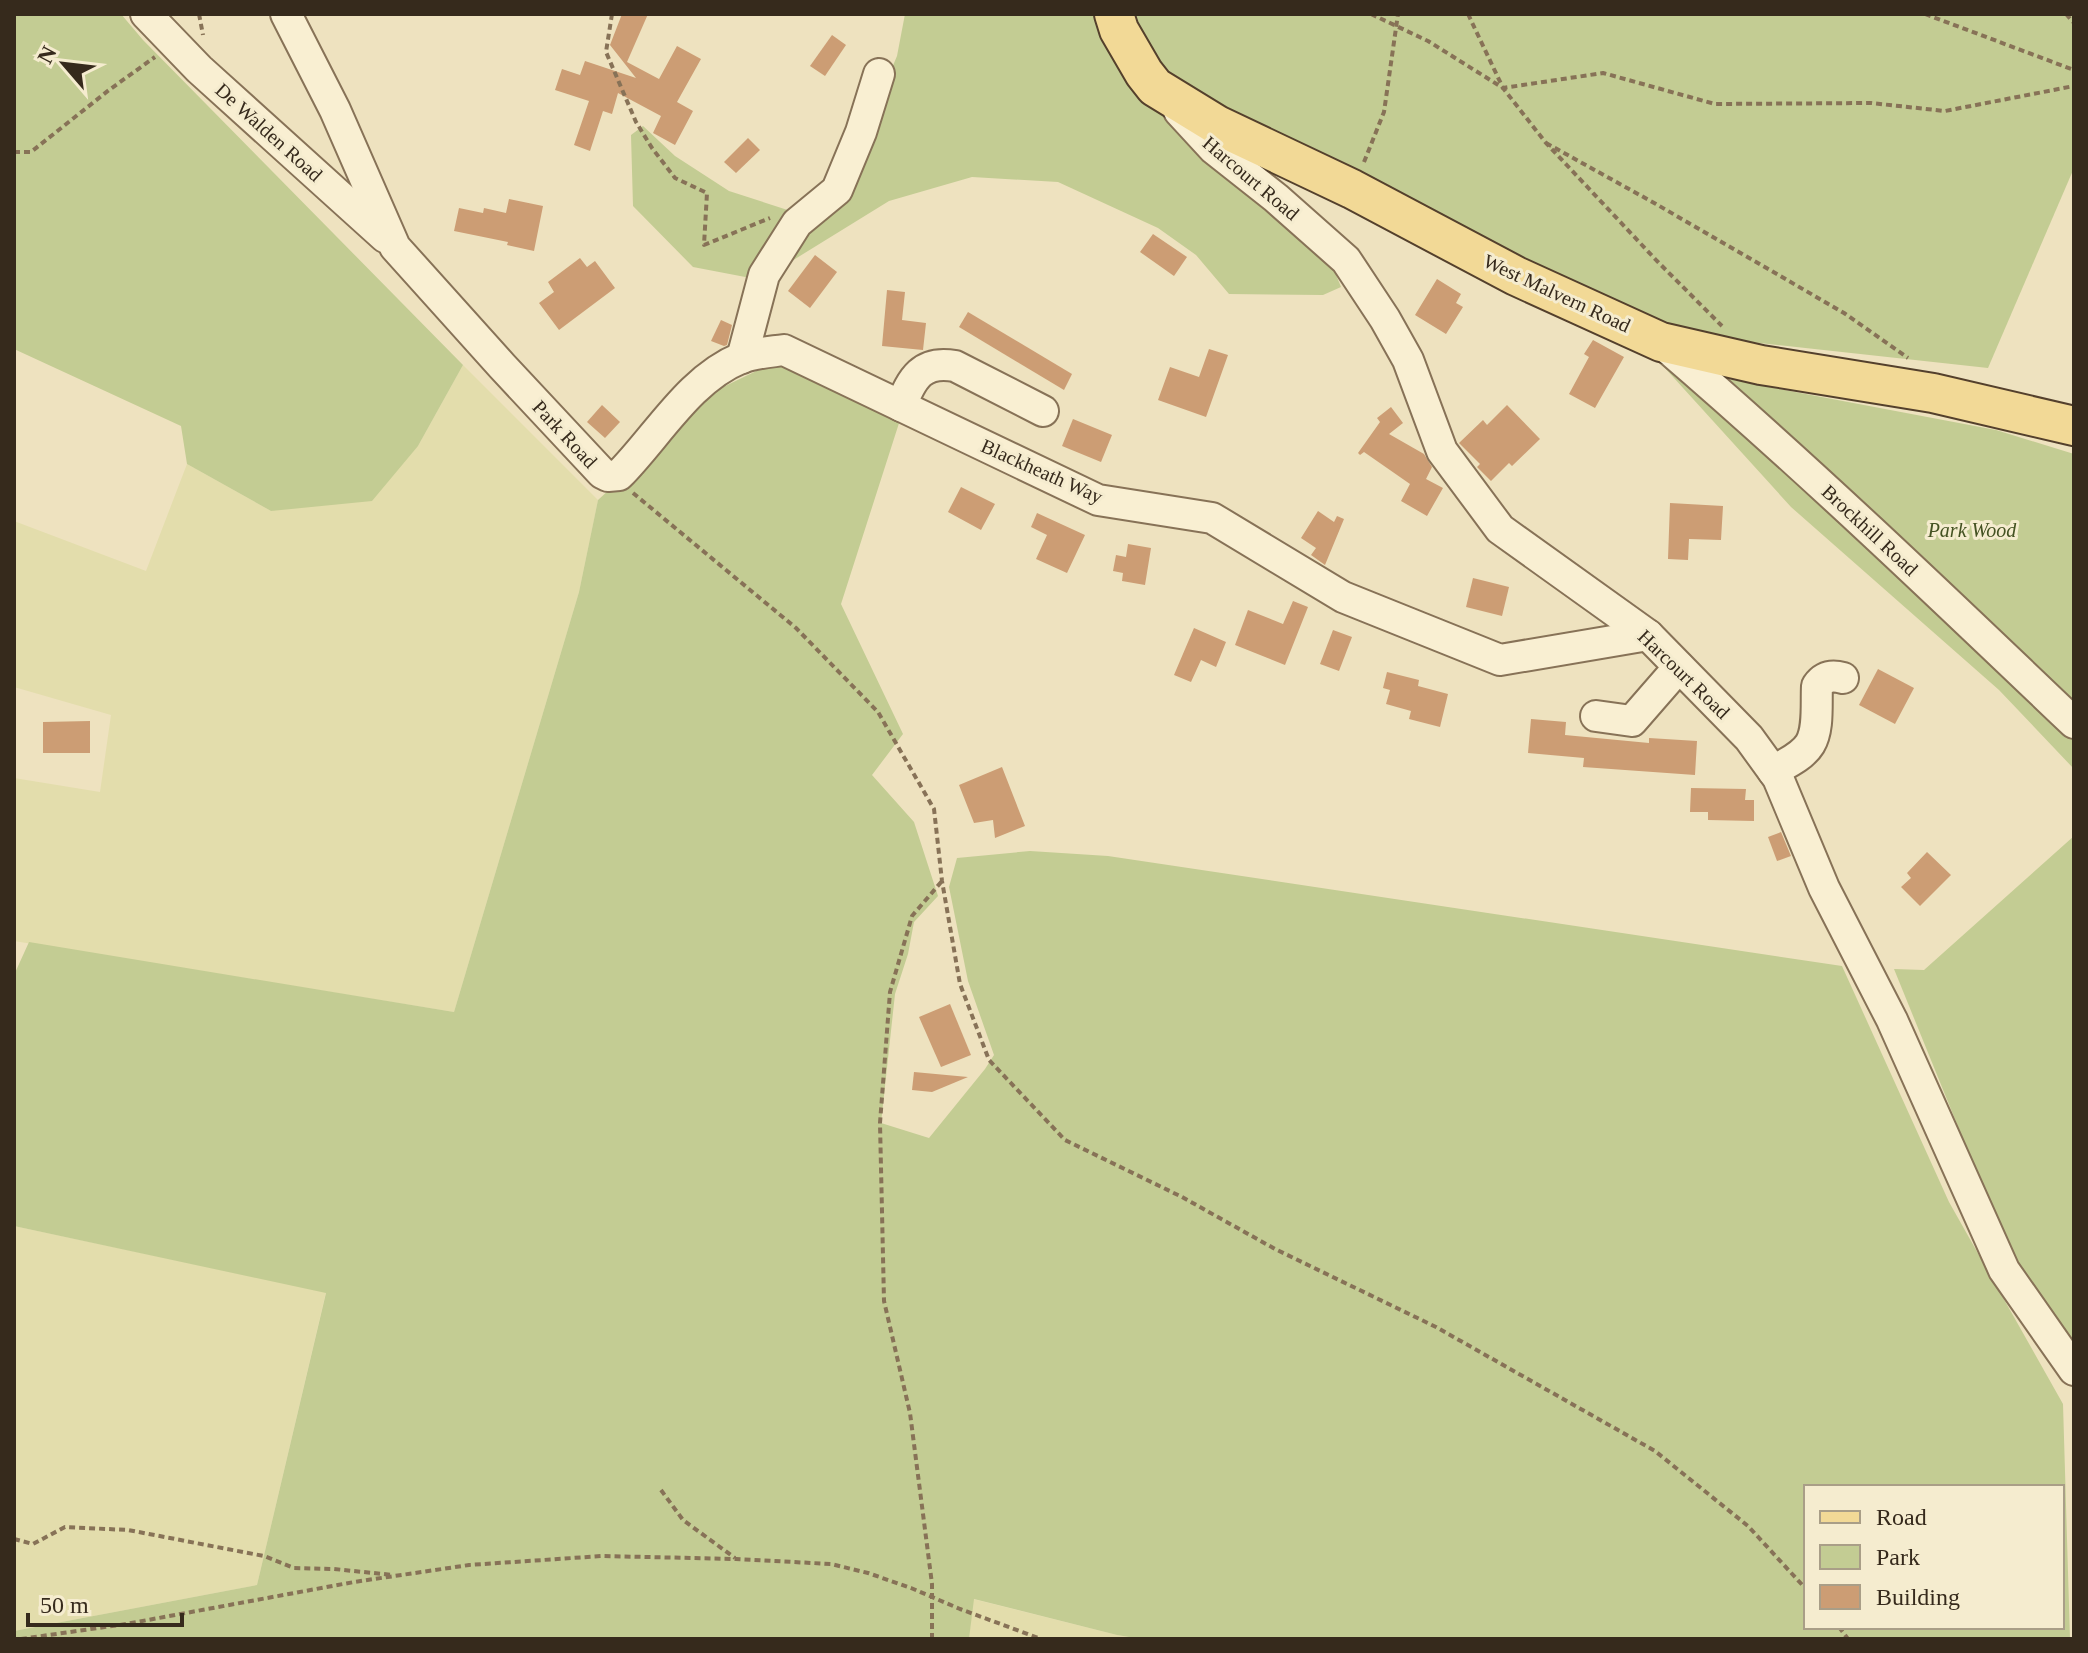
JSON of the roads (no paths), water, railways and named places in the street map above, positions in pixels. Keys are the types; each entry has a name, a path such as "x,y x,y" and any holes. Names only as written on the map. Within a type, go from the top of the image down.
{"main road":[{"name":"West Malvern Road","path":"1114,14 1119,30 1155,87 1217,125 1352,189 1516,276 1661,342 1761,365 1933,393 2074,426"}],"street":[{"name":"De Walden Road","path":"146,14 174,44 395,247"},
{"name":"Park Road","path":"286,14 335,110 395,247 602,473 613,476"},
{"path":"742,358 764,275 797,223 837,190 861,132 879,74"},
{"name":"Harcourt Road","path":"1155,87 1214,149 1276,198 1346,260 1408,360 1442,451 1500,529 1648,635 1749,738 1773,771 1824,888 1892,1020 2004,1270 2074,1370"},
{"name":"Brockhill Road","path":"1661,342 1952,606 2074,723"},
{"name":"Blackheath Way","path":"613,476 623,471 691,393 713,373 742,358 784,350 1098,500 1212,518 1343,597 1500,660 1648,635"},
{"path":"901,406 911,382 923,371 940,363 955,366 1043,411"},
{"path":"1596,716 1632,721 1679,667"},
{"path":"1773,771 1810,745 1815,729 1817,686 1820,681 1828,676 1843,678"}],"park label":[{"name":"Park Wood","path":"1972,530"}]}
